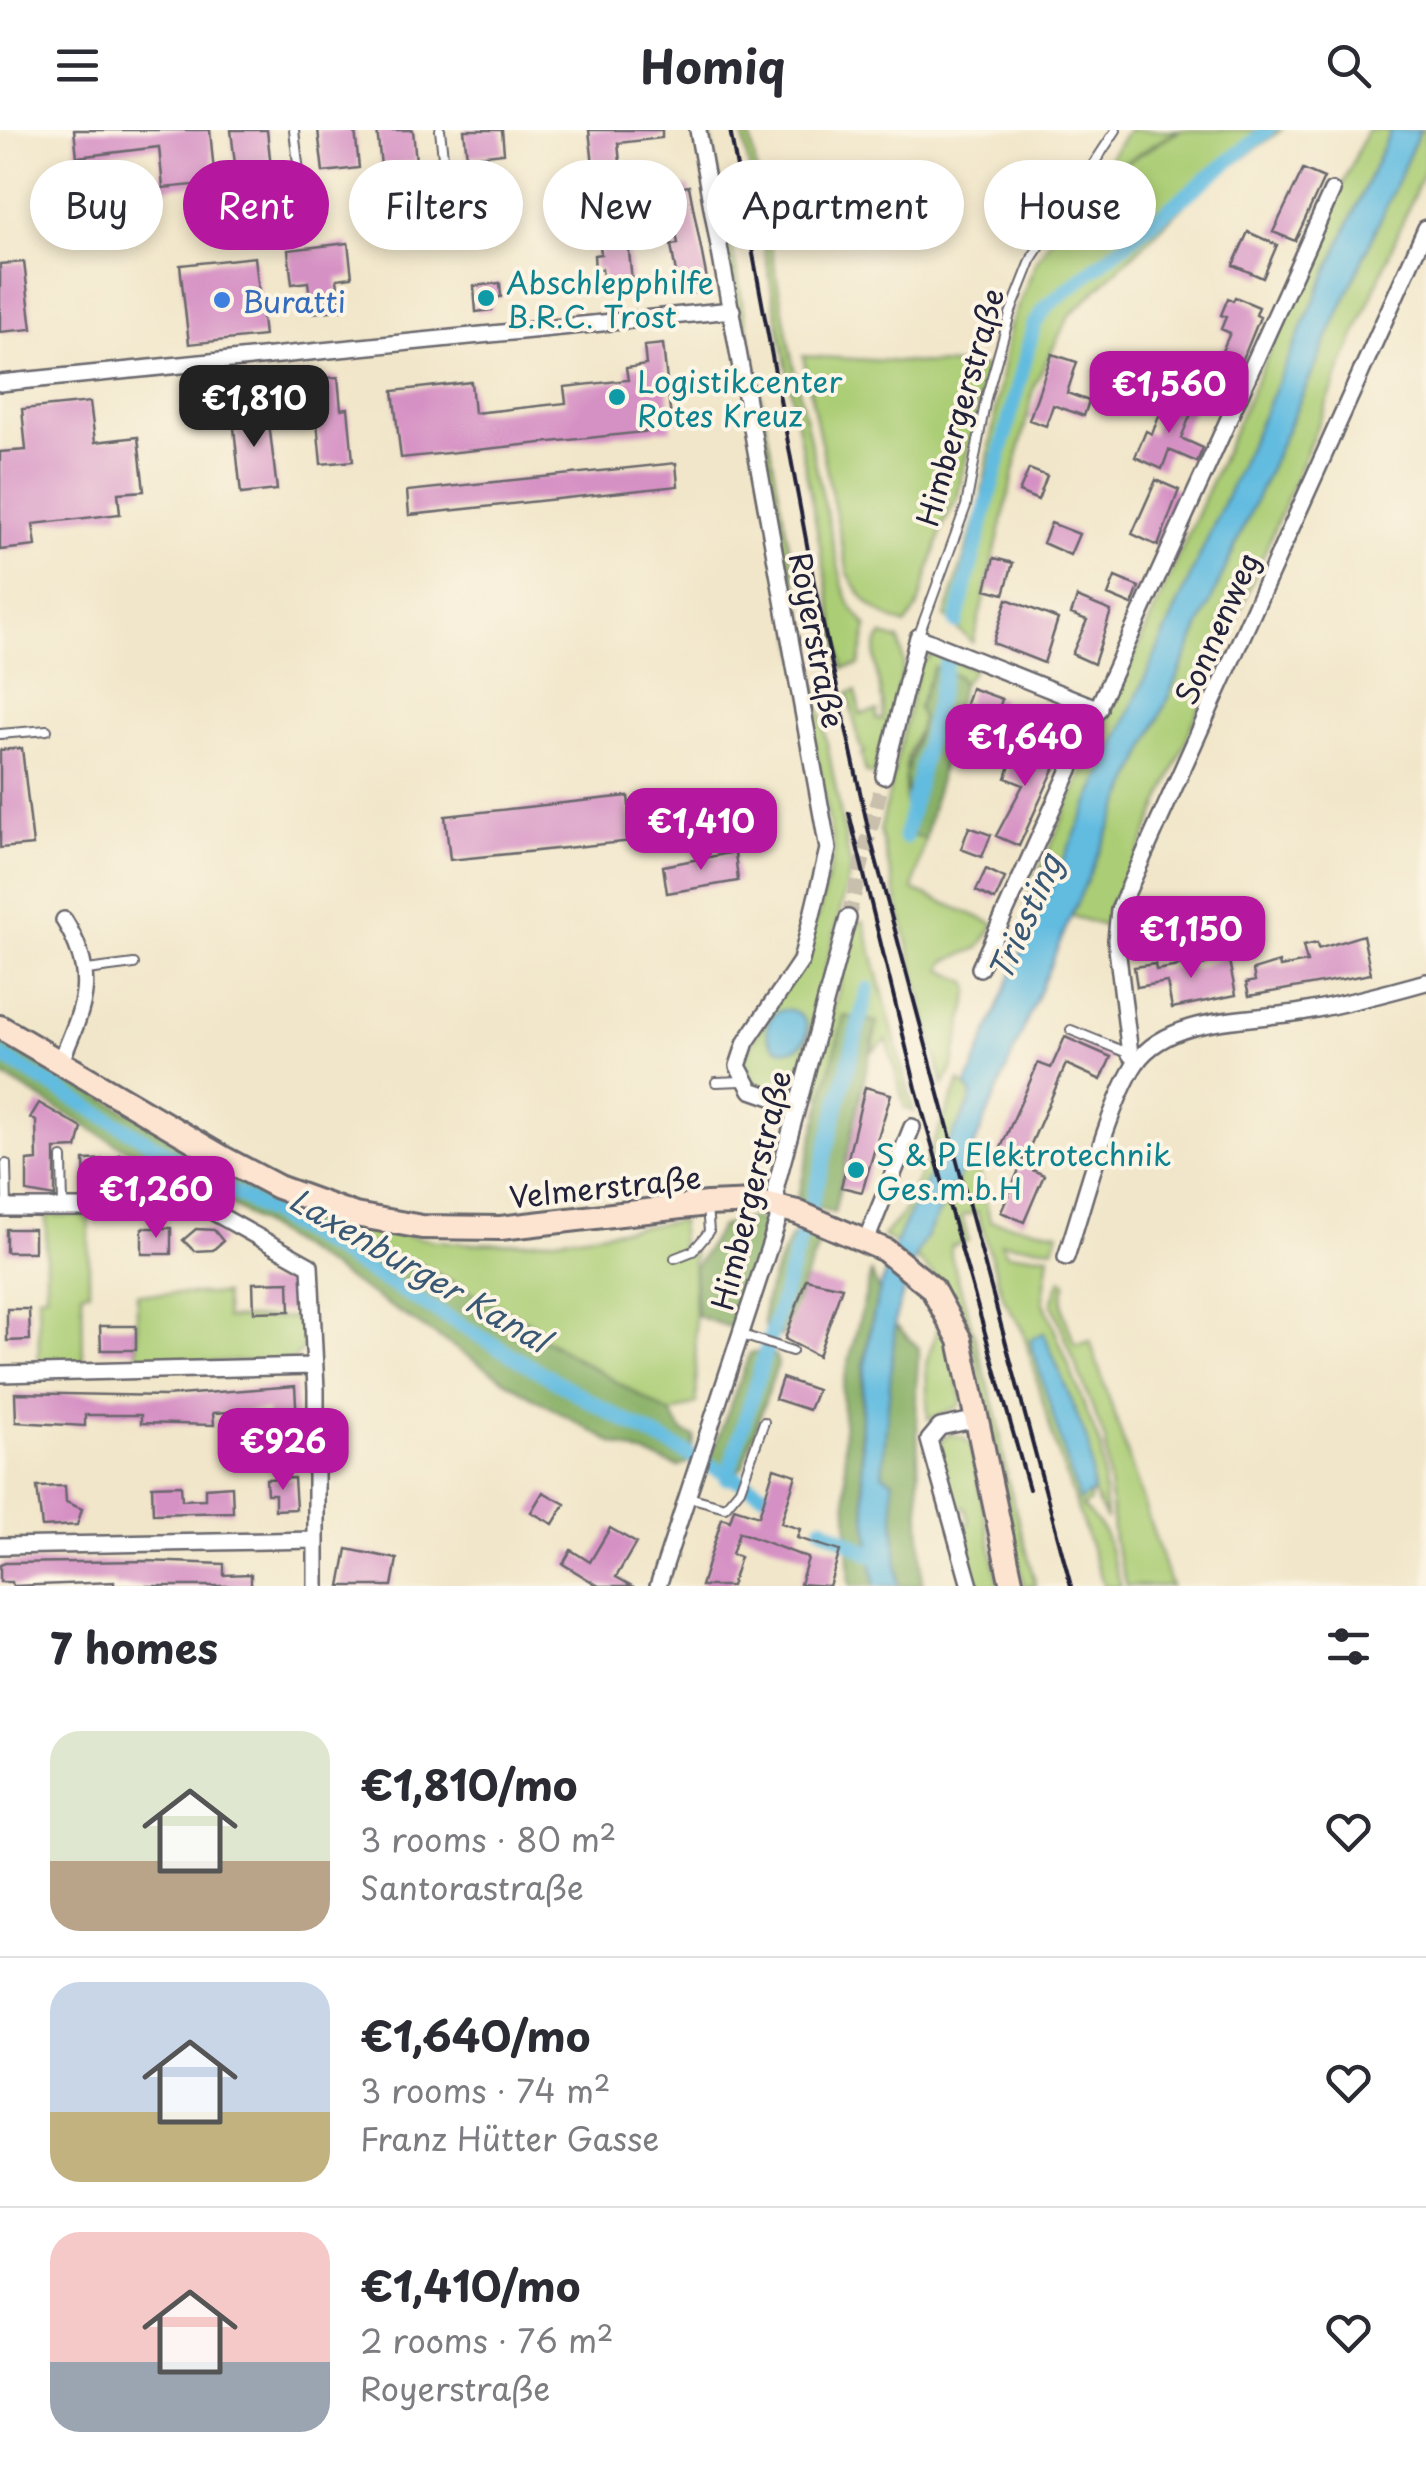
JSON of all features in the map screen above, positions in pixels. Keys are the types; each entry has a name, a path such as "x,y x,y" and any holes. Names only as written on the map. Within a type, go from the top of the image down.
{"street":[{"name":"Royerstraße","path":"698,130 828,848 801,961 746,1042 738,1066 742,1080"},
{"path":"980,968 1332,191"},
{"name":"Sonnenweg","path":"1133,1058 1116,940 1120,910 1426,228"},
{"path":"0,382 732,310"},
{"path":"918,637 1099,709"},
{"name":"Himbergerstraße","path":"884,776 918,637"},
{"name":"Himbergerstraße","path":"658,1586 682,1492 702,1449 778,1220 787,1208 776,1186 848,918"},
{"path":"60,1063 84,1005 87,970 64,920"},
{"path":"1066,1257 1133,1058 1197,1026 1302,1012 1426,982"},
{"name":"Velmerstraße","path":"0,1027 278,1187 371,1219 422,1227 500,1228 707,1204 787,1208 871,1243 924,1279 956,1328 1012,1586"},
{"path":"742,1080 764,1096 797,1106"},
{"path":"871,1243 912,1127"},
{"path":"4,1208 206,1208 310,1266 316,1586"},
{"path":"0,1374 314,1366"},
{"path":"970,1586 929,1440 940,1427 978,1420"},
{"path":"0,1546 316,1540"}],"lane":[{"path":"294,130 297,160"},
{"path":"440,130 443,156"},
{"name":"Himbergerstraße","path":"918,637 966,506 986,398 1033,256 1116,130"},
{"path":"0,734 48,730"},
{"path":"87,970 134,964"},
{"path":"1071,1030 1133,1058"},
{"path":"716,1082 742,1080"},
{"path":"62,1158 63,1208"},
{"path":"121,1159 122,1208"},
{"path":"4,1208 6,1164"},
{"path":"675,1258 693,1252 708,1232 707,1204"},
{"path":"742,1335 792,1351"},
{"path":"682,1492 725,1508 740,1489 764,1422"}],"green space":[{"path":"702,130 709,130 715,160 707,160"},
{"path":"742,130 749,130 755,160 748,160"},
{"path":"1128,130 1177,130 1130,160 1108,160"},
{"path":"1181,130 1281,130 1200,190 1156,232 1156,160 1131,160"},
{"path":"1367,130 1391,130 1043,908 1025,903"},
{"path":"1420,130 1426,130 1426,166 1108,927 1071,916"},
{"path":"724,250 732,250 851,868 800,1072 793,1087 781,1093 756,1083 744,1060 818,916 834,851"},
{"path":"765,250 771,250 843,586 850,605 867,627 859,665 843,668"},
{"path":"1044,250 1138,250 1069,316 1035,384 973,643 945,617 980,507 1010,326"},
{"path":"803,356 986,367 957,499 944,523 917,609 905,625 871,605 848,573"},
{"path":"883,635 899,640 904,665 874,775 866,773 861,753 865,752 860,746 848,693 856,691 860,714 877,711 876,719 882,720 875,653"},
{"path":"935,652 974,669 962,684 958,676 922,723 906,764 905,833 925,839 913,890 995,924 979,948 946,961 942,970 967,982 970,989 952,1070 943,1085 880,831 919,665"},
{"path":"934,667 958,676 962,684 925,839 905,833 909,802 905,777 922,719 918,708"},
{"path":"856,921 864,922 914,1112 905,1108 887,1040 873,1051 877,1022 844,1017 823,1096 812,1094"},
{"path":"844,1016 877,1022 834,1213 797,1200"},
{"path":"0,1039 382,1256 418,1264 532,1324 543,1339 671,1414 683,1432 695,1437 689,1462 679,1467 613,1443 527,1394 213,1193 113,1142 0,1074"},
{"path":"960,1081 972,1094 969,1105 896,1244 883,1236 903,1213"},
{"path":"970,1156 980,1174 990,1221 1059,1232 1053,1248 1001,1243 1007,1254 1049,1255 1043,1300 1101,1448 1106,1520 1093,1493 1089,1494 1090,1502 1082,1506 1104,1531 1121,1586 1104,1586 1053,1438 1023,1331 1004,1299 977,1212 962,1216 968,1241 951,1246 951,1255 997,1416 1007,1478 1036,1586 1024,1586 975,1354 938,1280 915,1257"},
{"path":"293,1206 390,1233 478,1244 565,1238 680,1221 681,1249 693,1250 697,1403 671,1414 418,1264 382,1257"},
{"path":"46,1215 89,1216 89,1291 82,1292 83,1364 39,1366 38,1295 46,1294"},
{"path":"753,1218 764,1222 766,1243 735,1329 697,1316 694,1269 721,1226"},
{"path":"809,1229 822,1237 782,1336 768,1334 764,1313 775,1272 791,1237"},
{"path":"871,1273 880,1292 864,1365 861,1438 875,1586 850,1586 842,1389"},
{"path":"1061,1279 1066,1282 1063,1307 1067,1322 1076,1345 1090,1341 1171,1586 1127,1586 1114,1542 1105,1440 1052,1303"},
{"path":"137,1294 224,1294 226,1318 304,1317 305,1346 294,1360 137,1364"},
{"path":"894,1324 919,1348 916,1390 922,1586 898,1586 892,1480 882,1474"},
{"path":"939,1324 948,1328 962,1401 958,1408 928,1419 926,1364"},
{"path":"764,1351 775,1355 778,1363 742,1468 733,1474 720,1470 711,1456 750,1353"},
{"path":"950,1434 964,1438 971,1447 999,1586 978,1586 962,1527 970,1523 965,1507 957,1510 940,1452 941,1441"}],"water":[{"path":"1391,130 1420,130 1071,916 970,1156 915,1257 896,1315 882,1474 892,1480 898,1586 875,1586 865,1498 862,1411 871,1325 897,1240 969,1105 972,1094 966,1087 1007,985"},
{"path":"787,1010 801,1016 807,1030 801,1044 787,1050 773,1044 767,1030 773,1016"},
{"path":"1044,1333 1089,1445 1093,1491 1079,1501 1030,1340"}],"building":[{"path":"74,130 210,130 213,160 183,160 183,186 163,188 159,147 77,157"},
{"path":"231,130 267,130 270,160 235,160"},
{"path":"318,130 355,130 358,160 349,160 349,169 329,171 329,160 322,160"},
{"path":"377,130 413,130 416,160 380,160"},
{"path":"464,130 502,130 504,153 467,157"},
{"path":"589,130 662,130 662,138 618,143 620,160 592,160"},
{"path":"1303,169 1324,178 1295,241 1273,232"},
{"path":"687,186 709,290 680,296 672,250 687,250"},
{"path":"1248,232 1277,245 1263,278 1233,265"},
{"path":"348,243 352,277 337,279 341,310 312,313 308,282 292,284 288,250 329,250 329,245"},
{"path":"601,250 629,250 632,281 604,284 602,269 595,270 594,255 601,254"},
{"name":"Buratti","path":"255,257 264,336 189,344 180,265"},
{"path":"24,262 32,329 0,332 0,264"},
{"name":"Abschlepphilfe B.R.C. Trost","path":"500,283 501,297 491,298 492,310 476,312 474,286"},
{"path":"1235,297 1259,307 1256,315 1260,317 1238,371 1232,369 1216,405 1193,395 1202,374 1210,378 1230,333 1221,329 1226,317 1221,315 1228,298 1233,301"},
{"name":"Logistikcenter Rotes Kreuz","path":"663,344 672,429 401,458 393,391 471,382 474,413 566,403 564,387 628,380 626,368 646,365 644,346"},
{"path":"1052,354 1077,362 1067,393 1089,401 1084,416 1053,405 1046,426 1029,420"},
{"path":"338,377 341,409 348,408 353,461 321,464 316,411 309,412 306,380"},
{"path":"1166,398 1193,409 1181,438 1203,448 1197,462 1169,450 1162,469 1135,457 1146,431 1152,434"},
{"path":"90,402 95,442 138,437 144,491 118,493 120,514 33,524 36,546 0,550 0,452 26,450 22,409"},
{"path":"267,406 277,490 241,494 232,409"},
{"path":"676,463 678,486 409,515 407,491"},
{"path":"1029,469 1047,476 1038,500 1019,492"},
{"path":"1156,480 1179,490 1158,546 1132,534"},
{"path":"1051,523 1079,534 1070,555 1043,543"},
{"path":"994,558 1013,563 1004,594 986,589"},
{"path":"1115,577 1139,587 1132,605 1108,595"},
{"path":"1077,597 1111,611 1094,664 1072,654 1087,620 1071,614"},
{"path":"1007,599 1058,619 1044,663 993,643"},
{"path":"971,688 1002,699 997,715 966,704"},
{"path":"1048,717 1075,730 1068,746 1040,734"},
{"path":"1020,734 1039,742 1033,755 1056,765 1019,846 996,836 1023,785 1006,778"},
{"path":"22,748 33,845 0,848 0,750"},
{"path":"628,796 633,841 450,860 445,816"},
{"path":"969,827 991,835 982,857 961,849"},
{"path":"735,852 738,881 667,893 663,866"},
{"path":"986,869 1005,878 995,900 976,891"},
{"path":"1363,935 1371,974 1249,996 1246,983 1255,981 1253,970 1279,962 1280,967 1307,962 1303,946 1317,943 1318,949"},
{"path":"1228,956 1236,995 1172,1008 1167,982 1137,987 1134,967 1155,964 1156,970 1190,964 1191,969"},
{"path":"1065,1037 1111,1057 1101,1080 1066,1064 1024,1160 1000,1150 1038,1063 1051,1068"},
{"path":"865,1087 891,1094 862,1192 841,1187"},
{"path":"39,1103 82,1128 77,1148 55,1149 55,1197 27,1192 27,1161 37,1160 36,1121 30,1118"},
{"path":"113,1159 114,1197 101,1197 101,1191 85,1191 84,1160"},
{"path":"1021,1165 1044,1175 1024,1222 1001,1212"},
{"path":"142,1228 171,1228 171,1254 142,1254"},
{"path":"6,1229 34,1229 34,1252 6,1252"},
{"path":"196,1229 214,1230 223,1241 213,1250 194,1251 183,1240"},
{"path":"806,1279 842,1287 818,1356 785,1339"},
{"path":"289,1282 290,1311 254,1312 253,1283"},
{"path":"7,1309 29,1309 30,1340 7,1341"},
{"path":"100,1326 136,1326 136,1350 101,1350"},
{"path":"782,1378 817,1390 809,1410 775,1399"},
{"path":"295,1386 297,1421 268,1422 267,1410 213,1413 214,1425 141,1423 141,1415 85,1415 85,1426 16,1422 15,1393 165,1396"},
{"path":"774,1468 796,1475 781,1523 800,1529 797,1538 840,1551 829,1586 800,1584 808,1558 739,1532 732,1554 740,1557 731,1586 701,1586 722,1518 730,1521 734,1508 759,1516"},
{"path":"294,1478 296,1509 275,1510 275,1494 267,1494 266,1479"},
{"path":"181,1485 182,1500 205,1499 205,1488 232,1486 233,1512 153,1514 152,1486"},
{"path":"65,1486 66,1502 82,1509 77,1525 42,1527 37,1487"},
{"path":"543,1492 565,1504 553,1524 531,1512"},
{"path":"610,1528 636,1543 616,1577 632,1586 599,1586 563,1564 571,1550 590,1562"},
{"path":"347,1549 397,1559 392,1586 340,1586"},
{"path":"5,1563 224,1564 224,1575 251,1574 251,1586 114,1586 114,1582 13,1586 12,1582 0,1582 0,1565"}],"waterway":[{"path":"956,622 1034,325 1047,306 1268,130"},
{"path":"905,837 947,659"},
{"path":"727,1478 819,1178 868,989"},
{"name":"Laxenburger Kanal","path":"0,1055 614,1415 763,1493"},
{"name":"Laxenburger Kanal","path":"822,1527 884,1562"}],"tunnel":[{"path":"848,918 884,776"}],"railway":[{"path":"730,130 815,588 870,837 1071,1586"},
{"path":"849,813 916,1088 1029,1489"}],"place":[{"name":"Abschlepphilfe B.R.C. Trost","path":"486,298"},
{"name":"Buratti","path":"222,300"},
{"name":"Logistikcenter Rotes Kreuz","path":"617,397"},
{"name":"S & P Elektrotechnik Ges.m.b.H","path":"856,1170"}],"water label":[{"name":"Triesting","path":"1024,917"}]}
